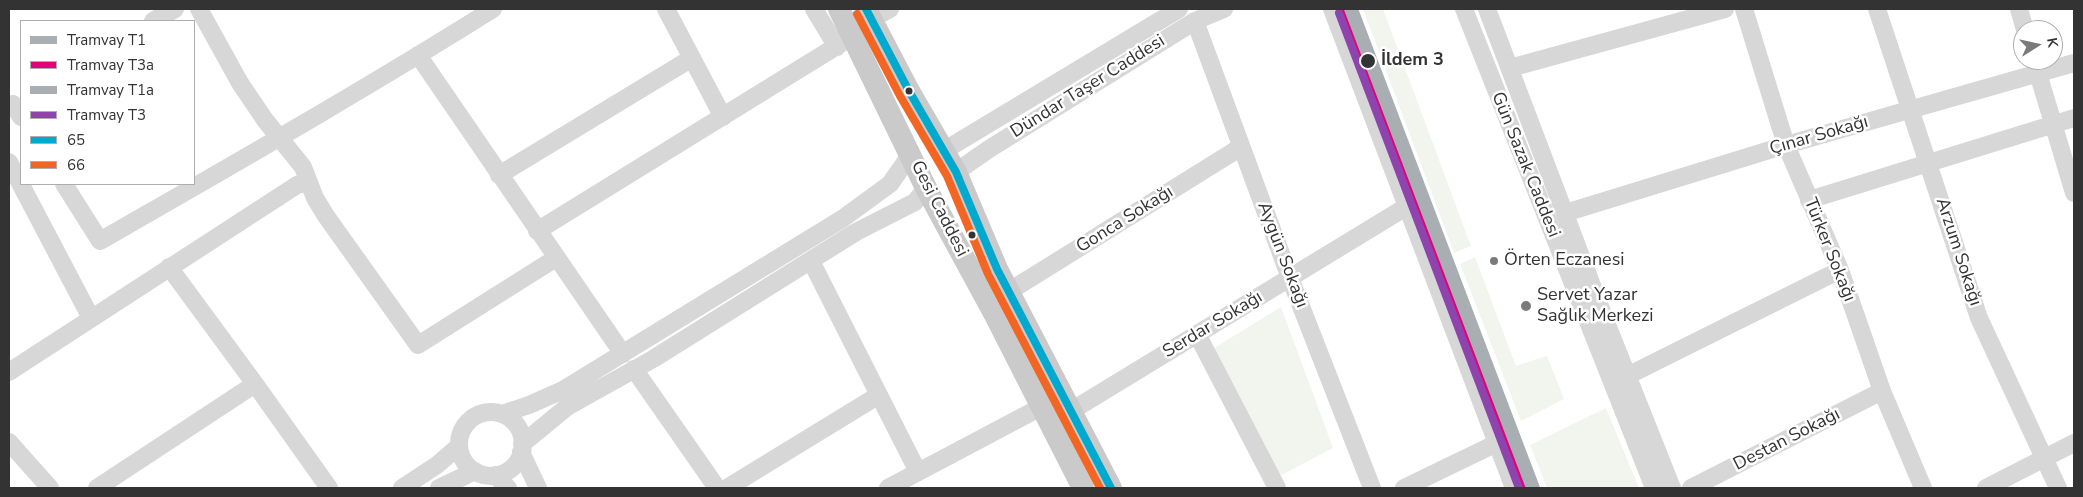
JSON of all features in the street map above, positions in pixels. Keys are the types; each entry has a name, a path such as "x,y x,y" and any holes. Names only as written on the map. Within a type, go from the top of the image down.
{"main road":[{"name":"Gesi Caddesi","path":"839,9 845,41 913,159 926,188 995,315 1083,488"},
{"name":"Gesi Caddesi","path":"876,12 909,91 945,150"},
{"path":"913,159 917,160 926,151 938,148 945,150 956,172 946,188 933,190 926,188"},
{"name":"Gesi Caddesi","path":"956,172 981,234 1008,292 1111,488"}],"street":[{"path":"155,20 175,9"},
{"path":"199,9 240,83 302,167 314,198 418,345 556,258"},
{"path":"65,185 100,241 280,138 418,56 492,9"},
{"path":"666,9 723,117"},
{"path":"538,231 845,41 814,9"},
{"name":"Dündar Taşer Caddesi","path":"945,150 1179,9"},
{"name":"Dündar Taşer Caddesi","path":"956,172 989,149 1195,21 1224,9"},
{"path":"1332,9 1514,488"},
{"name":"Gün Sazak Caddesi","path":"1464,9 1654,488"},
{"name":"Gün Sazak Caddesi","path":"1487,9 1564,213 1672,488"},
{"path":"1510,68 1725,9"},
{"name":"Türker Sokağı","path":"1744,9 1786,145 1840,270 1882,391 1923,488"},
{"name":"Arzum Sokağı","path":"1877,9 1979,318 2058,488"},
{"name":"Aygün Sokağı","path":"1195,21 1290,278 1372,488"},
{"path":"418,56 623,354"},
{"path":"499,175 692,58"},
{"name":"Çınar Sokağı","path":"1564,213 1786,145 1911,110 2027,70"},
{"path":"2037,70 2074,193"},
{"path":"1809,200 2074,118"},
{"name":"Gonca Sokağı","path":"1008,292 1241,147"},
{"path":"502,414 552,396 842,220 890,184 904,164 913,159"},
{"path":"9,162 20,183"},
{"path":"9,372 169,267 297,186 308,182"},
{"path":"21,185 91,318"},
{"path":"538,488 522,448 519,429 509,417 487,412 472,418 462,430 459,446 464,461 481,474 495,475 508,470 514,466 522,448 568,407 634,369 856,232 915,202 926,188"},
{"name":"Serdar Sokağı","path":"1070,411 1406,207"},
{"path":"811,261 918,472"},
{"path":"169,267 329,488"},
{"path":"1627,376 1840,270"},
{"path":"1197,334 1277,488"},
{"path":"634,369 717,488"},
{"path":"97,488 255,384"},
{"name":"Destan Sokağı","path":"1691,488 1882,391"},
{"path":"728,488 879,395"},
{"path":"888,488 1041,407"},
{"path":"9,442 50,488"},
{"path":"1404,488 1497,443"},
{"path":"1986,488 2074,443"},
{"path":"402,488 438,465 459,446"},
{"path":"439,488 475,471"},
{"path":"495,475 508,488"}],"shaded area":[{"path":"1363,9 1383,9 1471,246 1454,253"},
{"path":"1475,257 1516,366 1547,356 1564,399 1521,421 1460,264"},
{"path":"1281,307 1333,448 1274,479 1206,353"},
{"path":"1606,408 1639,488 1547,488 1530,445"}],"tram line":[{"name":"T1a","path":"1348,9 1530,488"},
{"name":"T1","path":"1354,9 1536,488"},
{"name":"T3","path":"1339,13 1519,488"},
{"name":"T3a","path":"1345,13 1525,488"}],"transit line":[{"name":"65","path":"866,9 909,91 956,172 997,269 1111,488"},
{"name":"66","path":"857,14 900,96 947,176 988,274 1100,488"}],"place":[{"name":"İldem 3","path":"1368,61"},
{"name":"Örten Eczanesi","path":"1494,261"},
{"name":"Servet Yazar Sağlık Merkezi","path":"1526,306"}]}
